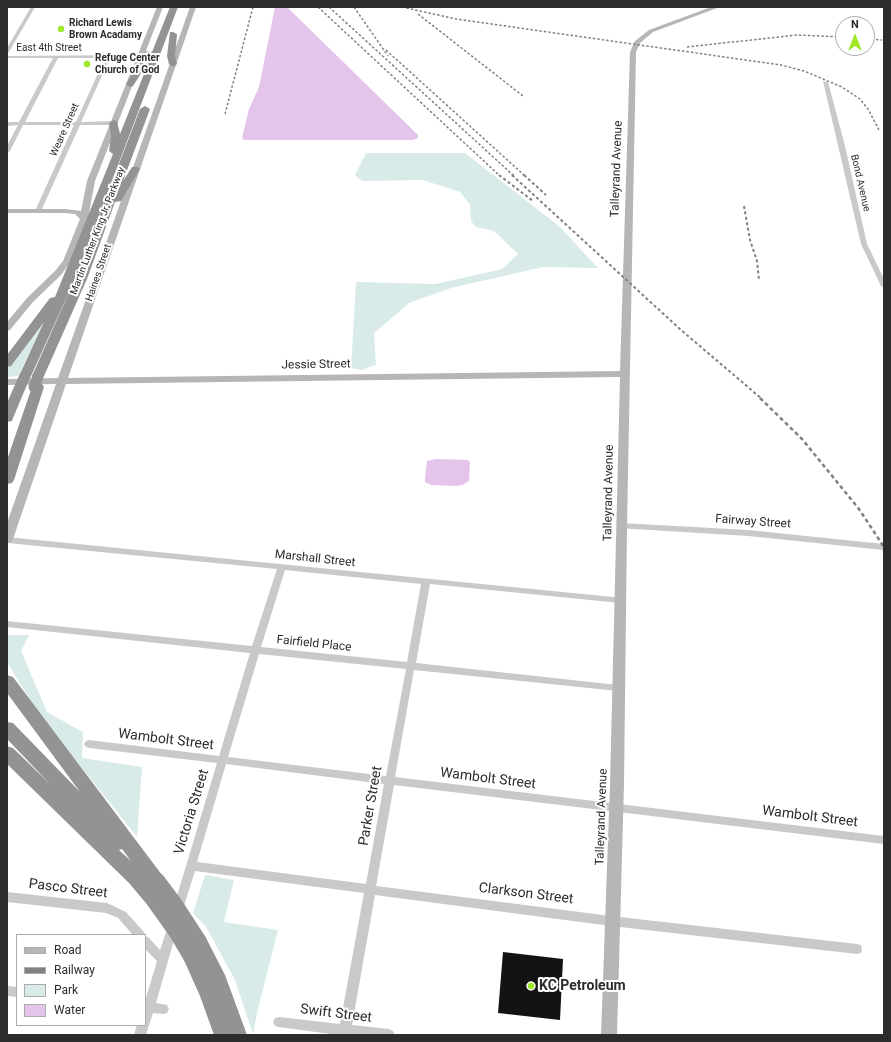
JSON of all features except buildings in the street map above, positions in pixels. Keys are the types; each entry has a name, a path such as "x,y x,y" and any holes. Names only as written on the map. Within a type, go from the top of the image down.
{"highway":[{"name":"Martin Luther King Jr. Parkway","path":"7,453 81,279 169,31 173,7"},
{"name":"Martin Luther King Jr. Parkway","path":"7,418 68,281 112,168 169,31 182,7"},
{"path":"169,31 173,64"},
{"path":"130,84 169,31"},
{"path":"112,168 115,141 114,123"},
{"path":"102,221 135,169"},
{"path":"7,363 68,281"},
{"path":"7,480 38,381"},
{"path":"7,681 154,889 168,917 218,981 237,1035"},
{"path":"7,728 154,889"},
{"path":"7,753 135,877 154,889"},
{"path":"195,950 224,1035"}],"street":[{"path":"7,52 33,7"},
{"path":"7,211 64,210 75,209 80,205 91,181 160,7"},
{"name":"Haines Street","path":"7,540 135,169 193,7"},
{"name":"Talleyrand Avenue","path":"609,1035 611,920 616,808 621,526 634,50 640,39 655,29 717,7"},
{"name":"East 4th Street","path":"7,57 140,56"},
{"path":"7,151 56,57"},
{"name":"Weare Street","path":"38,211 108,57"},
{"name":"Bond Avenue","path":"825,82 842,146 864,244 884,286"},
{"path":"7,124 114,123"},
{"path":"7,328 34,295 64,266 84,218 91,181"},
{"path":"64,210 77,212 84,218"},
{"name":"Jessie Street","path":"7,382 625,374"},
{"name":"Fairway Street","path":"621,526 748,533 884,547"},
{"name":"Marshall Street","path":"7,540 620,600"},
{"name":"Victoria Street","path":"147,1007 163,960 282,567"},
{"name":"Parker Street","path":"344,1032 426,581"},
{"name":"Fairfield Place","path":"7,624 618,688"},
{"name":"Wambolt Street","path":"89,744 884,840"},
{"name":"Clarkson Street","path":"191,866 611,920 858,949"},
{"name":"Pasco Street","path":"7,897 107,908 122,915 139,934"},
{"path":"146,942 163,960"},
{"path":"147,1007 163,1009"},
{"name":"Swift Street","path":"279,1022 344,1032 389,1035"}],"green space":[{"path":"366,153 465,153 559,226 598,268 543,267 451,288 409,303 374,333 376,365 361,370 351,368 356,282 436,284 502,269 518,254 494,231 476,227 471,221 470,205 460,192 423,180 362,181 355,175"},
{"path":"48,315 18,376 7,377 7,369 35,330"},
{"path":"7,635 29,635 21,651 47,712 83,732 82,758 142,767 137,837 38,713 7,662"},
{"path":"205,875 234,880 224,922 278,930 253,1034 235,980 206,927 193,913"}],"water":[{"path":"275,7 287,7 418,135 418,138 412,140 244,140 242,138 249,109 259,87"},
{"path":"436,459 468,460 470,462 469,481 462,485 456,486 431,485 425,482 427,461"}],"railway":[{"path":"225,114 253,7"},
{"path":"318,7 500,176"},
{"path":"329,7 514,176"},
{"path":"354,7 388,56"},
{"path":"402,7 456,19 781,65 804,71 842,87 860,99 868,109 879,130"},
{"path":"418,14 523,96"},
{"path":"687,47 797,35 835,37"},
{"path":"875,40 882,40"},
{"path":"386,50 525,176"},
{"path":"499,175 533,201"},
{"path":"512,175 681,330 762,399"},
{"path":"524,175 546,195"},
{"path":"744,206 750,240 757,261 759,280"},
{"path":"760,398 802,439 859,509 884,547"}],"place":[{"name":"Richard Lewis Brown Acadamy","path":"61,29"},
{"name":"Refuge Center Church of God","path":"87,64"},
{"name":"KC Petroleum","path":"531,986"}]}
